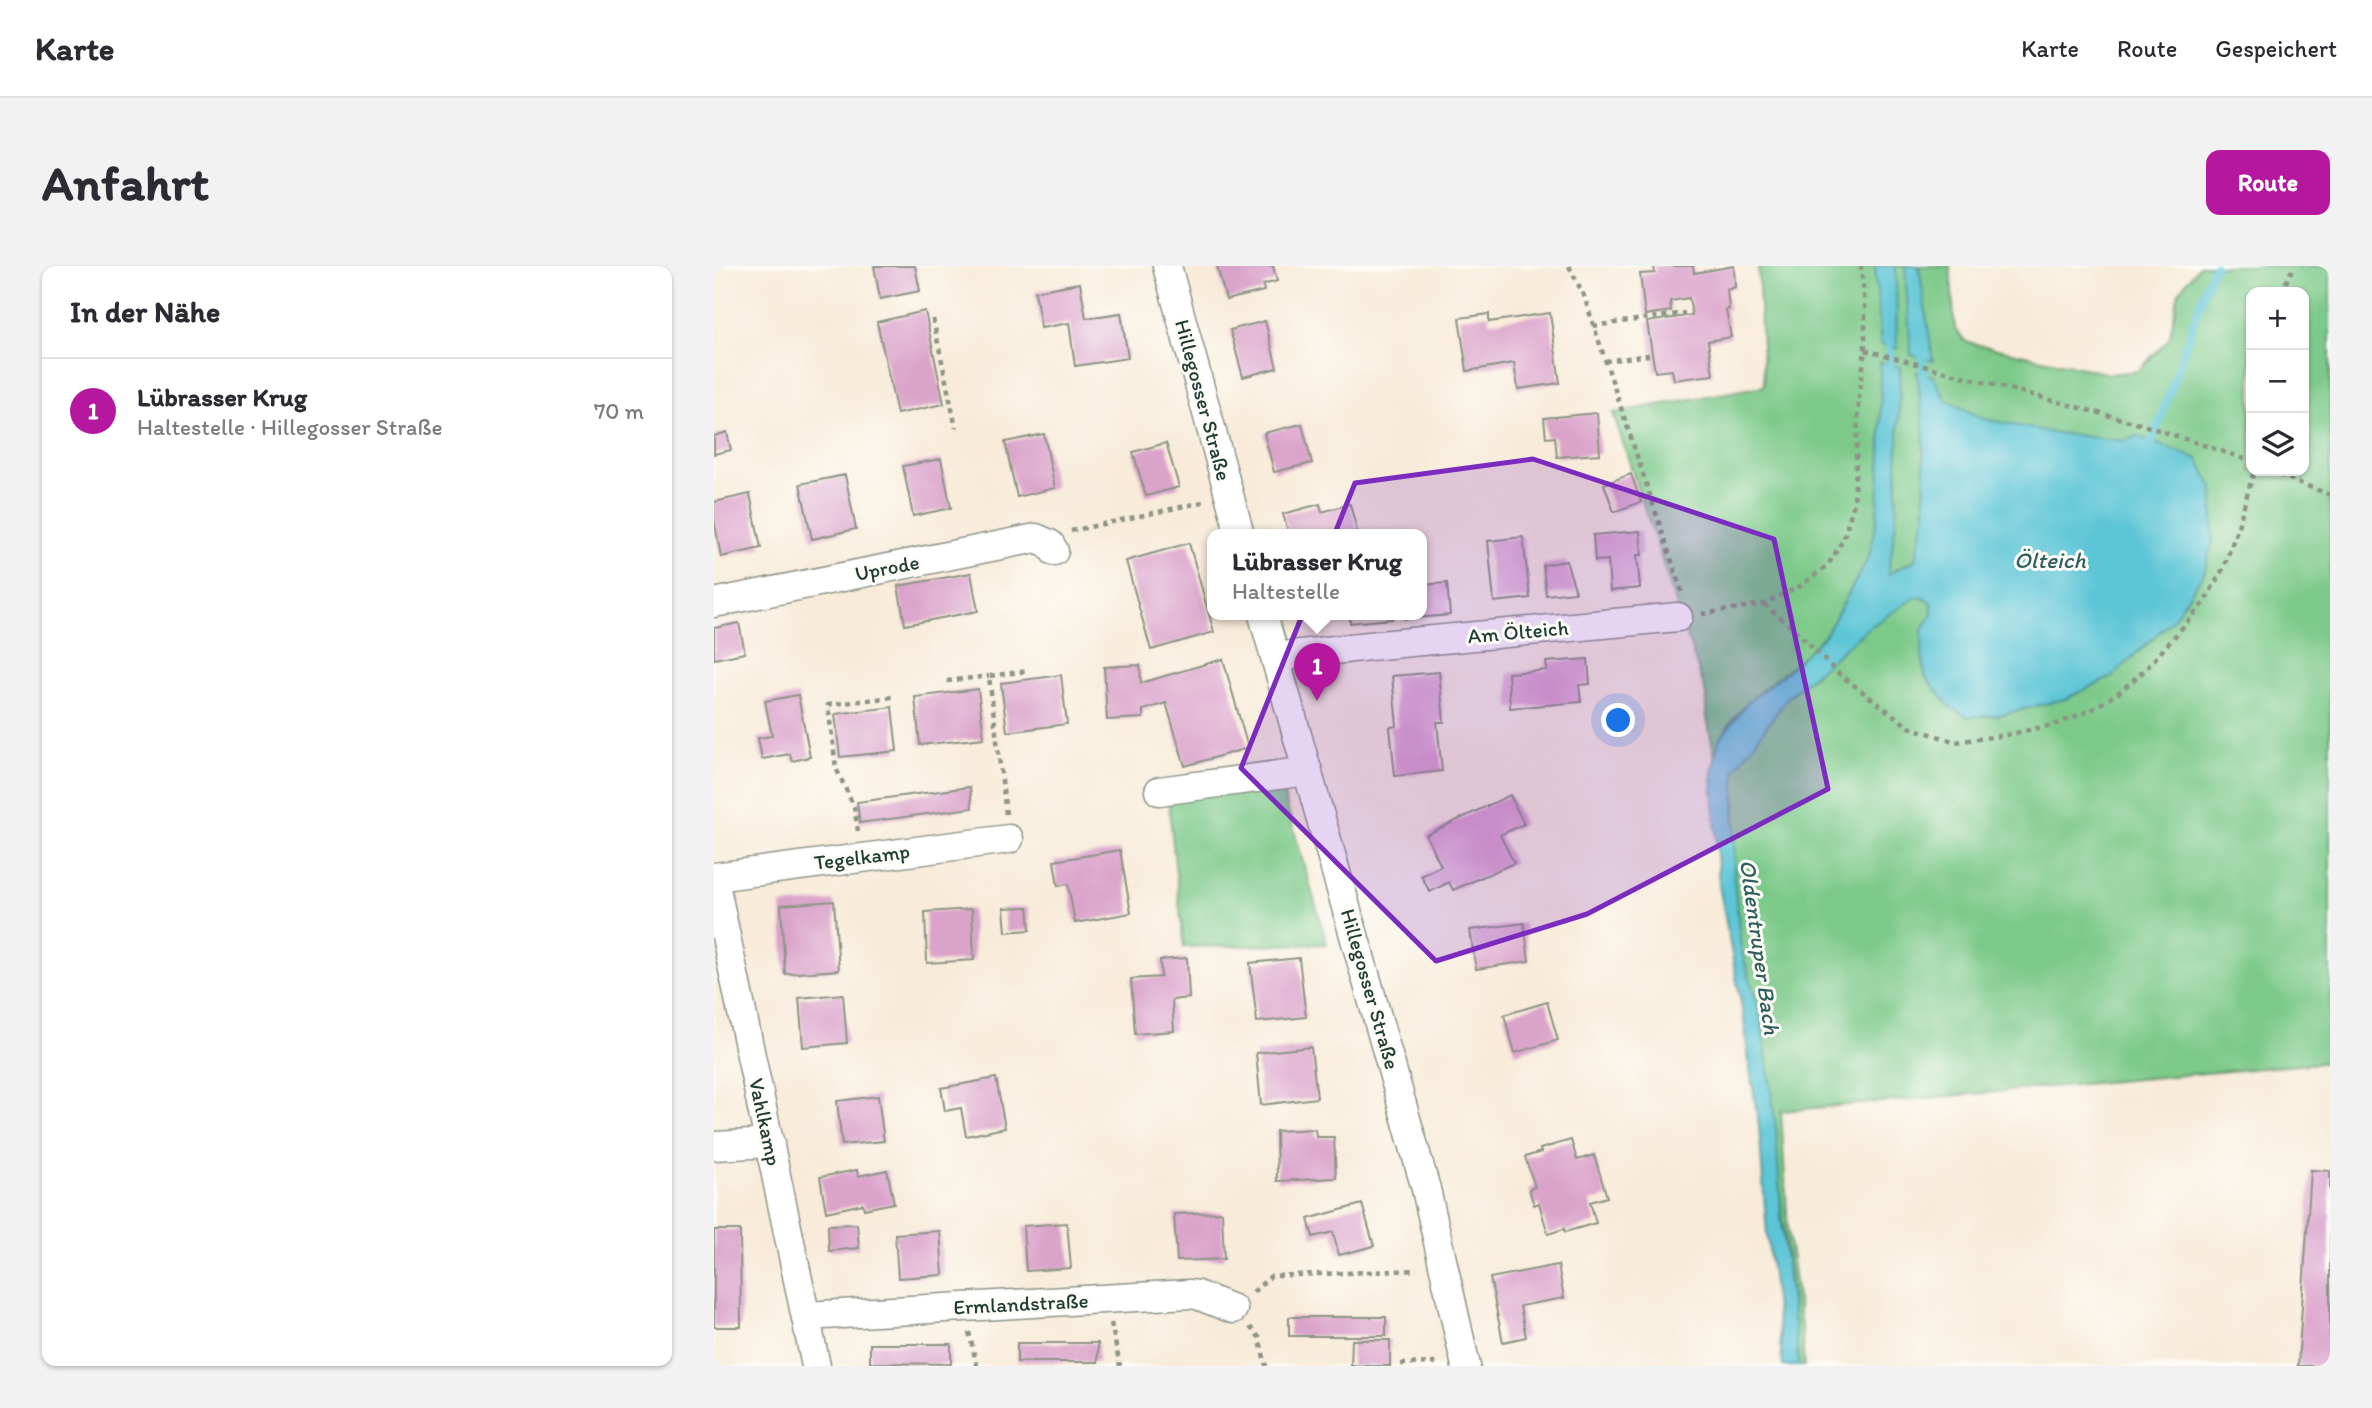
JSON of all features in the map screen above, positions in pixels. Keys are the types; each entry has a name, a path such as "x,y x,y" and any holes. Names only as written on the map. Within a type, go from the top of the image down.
{"street":[{"name":"Hillegosser Straße","path":"1167,266 1238,529"},
{"name":"Uprode","path":"714,603 1046,545"},
{"name":"Am Ölteich","path":"1275,657 1688,611"},
{"name":"Hillegosser Straße","path":"1264,620 1426,1189 1453,1365"},
{"path":"1159,791 1308,771"},
{"name":"Tegelkamp","path":"714,878 1009,839"},
{"name":"Vahlkamp","path":"714,878 816,1366"},
{"path":"714,1146 770,1143"},
{"name":"Ermlandstraße","path":"806,1316 1189,1294 1233,1310"}],"path":[{"path":"1569,266 1584,296 1688,611 1764,604 1802,585 1828,565 1843,540 1854,503 1865,350 1861,266"},
{"path":"2284,287 2294,266"},
{"path":"1593,326 1685,313"},
{"path":"933,319 956,428"},
{"path":"1865,350 2140,424 2246,459"},
{"path":"1605,361 1649,355"},
{"path":"1764,604 1839,674 1909,727 1956,742 2057,724 2091,710 2118,693 2145,670 2203,604 2223,569 2253,476"},
{"path":"2282,476 2330,495"},
{"path":"1046,545 1203,502"},
{"path":"947,681 1028,671"},
{"path":"989,676 1009,839"},
{"path":"862,857 855,807 836,768 828,705 892,697"},
{"path":"1266,1366 1259,1337 1233,1310 1271,1276 1419,1269"},
{"path":"1105,1299 1120,1366"},
{"path":"1401,1364 1453,1365"}],"highlighted area":[{"path":"1533,459 1774,539 1828,789 1587,914 1436,961 1241,768 1355,483"}],"green space":[{"path":"1758,266 1950,266 1955,329 1966,342 2110,374 2138,371 2169,339 2179,292 2199,266 2330,266 2330,1062 1781,1111 1788,1231 1804,1366 1799,1366 1761,1017 1741,949 1734,879 1735,770 1788,697 1867,629 1868,559 1843,608 1825,635 1732,720 1715,757 1706,712 1707,696 1613,413 1764,386"},
{"path":"1280,782 1327,944 1184,947 1168,798"}],"water":[{"path":"1875,266 1896,266 1897,349 1881,344"},
{"path":"1905,266 1919,266 1933,361 1911,355"},
{"name":"Ölteich","path":"1880,362 1900,367 1896,522 1888,574 1915,560 1925,515 1923,425 1917,372 1933,376 1946,400 1984,419 2049,432 2125,441 2137,436 2198,459 2213,488 2213,540 2204,573 2173,619 2112,677 2065,699 2000,715 1969,717 1951,708 1925,676 1922,631 1932,614 1931,602 1916,597 1867,629 1788,697 1735,770 1734,879 1741,949 1761,1017 1776,1127 1782,1228 1799,1366 1783,1366 1767,1235 1759,1126 1744,1019 1719,885 1712,772 1719,740 1749,701 1787,671 1826,634 1869,557 1877,518 1881,451"}],"building":[{"path":"874,266 915,266 920,291 880,299"},
{"path":"1217,266 1273,266 1277,281 1263,285 1264,291 1226,300"},
{"path":"1654,266 1693,266 1694,273 1734,266 1735,287 1727,290 1729,309 1726,310 1731,337 1708,341 1713,375 1674,380 1672,370 1655,372 1647,322 1692,315 1689,298 1670,301 1671,311 1645,315 1640,274 1655,273"},
{"path":"1080,283 1086,318 1121,313 1128,358 1075,366 1069,323 1041,328 1035,291"},
{"path":"925,311 944,404 897,414 877,322"},
{"path":"1550,313 1560,383 1518,389 1514,363 1467,371 1459,318 1489,314 1489,322"},
{"path":"1265,321 1277,368 1243,377 1230,330"},
{"path":"1597,413 1600,454 1557,457 1555,437 1546,438 1544,418"},
{"path":"1302,424 1312,463 1274,472 1264,433"},
{"path":"727,432 731,450 714,454 714,436"},
{"path":"1044,434 1055,488 1017,497 1005,442"},
{"path":"1166,443 1179,487 1146,496 1133,452"},
{"path":"941,459 951,508 913,516 903,466"},
{"path":"1631,474 1641,502 1614,512 1604,484"},
{"path":"845,475 856,529 812,539 800,484"},
{"path":"750,494 761,548 721,557 714,519 714,502"},
{"path":"1320,504 1322,512 1350,504 1356,529 1287,529 1283,514"},
{"path":"1640,531 1642,555 1637,555 1640,588 1610,591 1608,560 1595,561 1593,535"},
{"path":"1523,537 1530,598 1494,602 1488,541"},
{"path":"1189,543 1207,607 1207,620 1211,620 1214,632 1151,650 1126,561"},
{"path":"1566,561 1576,592 1546,595 1543,565"},
{"path":"971,573 978,611 905,625 898,586"},
{"path":"1447,583 1450,615 1427,617 1427,585"},
{"path":"1350,620 1382,620 1350,623"},
{"path":"739,623 745,653 714,659 714,628"},
{"path":"1223,659 1248,748 1185,766 1166,703 1143,710 1143,718 1107,720 1104,667 1140,665 1141,683"},
{"path":"1588,659 1590,684 1579,685 1581,702 1510,708 1508,673 1547,670 1546,662"},
{"path":"1439,672 1444,722 1437,722 1442,771 1395,776 1390,727 1397,726 1392,676"},
{"path":"1061,675 1067,724 1007,732 1001,683"},
{"path":"978,689 984,738 920,745 915,697"},
{"path":"798,695 810,757 792,761 790,754 762,759 758,738 772,736 765,701"},
{"path":"892,707 897,751 840,757 835,714"},
{"path":"970,787 972,808 860,823 857,802"},
{"path":"1510,795 1524,824 1500,835 1514,863 1453,890 1449,882 1430,892 1421,876 1441,866 1426,835"},
{"path":"1120,850 1131,913 1075,923 1068,884 1058,886 1054,861"},
{"path":"834,901 839,970 785,974 781,905"},
{"path":"1028,907 1030,930 1006,932 1004,908"},
{"path":"972,909 974,960 927,963 925,912"},
{"path":"1524,923 1529,961 1476,969 1470,930"},
{"path":"1187,958 1189,998 1172,1000 1174,1031 1135,1034 1131,979 1161,977 1160,960"},
{"path":"1299,958 1306,1017 1257,1022 1250,963"},
{"path":"843,994 847,1043 803,1047 799,998"},
{"path":"1547,1002 1558,1040 1515,1053 1504,1015"},
{"path":"1311,1047 1317,1098 1261,1105 1256,1053"},
{"path":"996,1078 1005,1128 966,1136 961,1108 945,1111 941,1088"},
{"path":"878,1096 884,1141 842,1145 837,1101"},
{"path":"1315,1129 1316,1137 1334,1137 1336,1178 1277,1181 1276,1131"},
{"path":"1571,1140 1577,1160 1594,1155 1607,1197 1590,1202 1596,1223 1548,1234 1539,1203 1534,1205 1529,1189 1535,1187 1525,1157 1541,1152 1540,1149"},
{"path":"857,1170 858,1176 887,1170 894,1203 864,1209 863,1204 826,1212 820,1177"},
{"path":"2311,1170 2330,1171 2330,1366 2298,1366"},
{"path":"1362,1204 1374,1246 1339,1255 1333,1232 1313,1237 1308,1219"},
{"path":"1222,1212 1224,1259 1177,1261 1174,1214"},
{"path":"1067,1223 1071,1268 1026,1271 1023,1226"},
{"path":"857,1224 859,1248 829,1251 828,1225"},
{"path":"714,1230 740,1230 741,1327 714,1327"},
{"path":"940,1231 943,1275 898,1278 895,1234"},
{"path":"1558,1265 1564,1298 1520,1306 1526,1337 1503,1342 1490,1278"},
{"path":"1289,1317 1386,1317 1386,1336 1289,1336"},
{"path":"1352,1340 1390,1340 1390,1366 1351,1366"},
{"path":"1017,1343 1098,1343 1098,1362 1017,1362"},
{"path":"870,1344 951,1344 951,1364 870,1363"}],"waterway":[{"name":"Oldentruper Bach","path":"2145,448 2153,441 2215,266"},
{"path":"1890,338 1890,374"},
{"path":"1921,348 1924,373"}],"place":[{"name":"Lübrasser Krug","path":"1317,701"}]}
